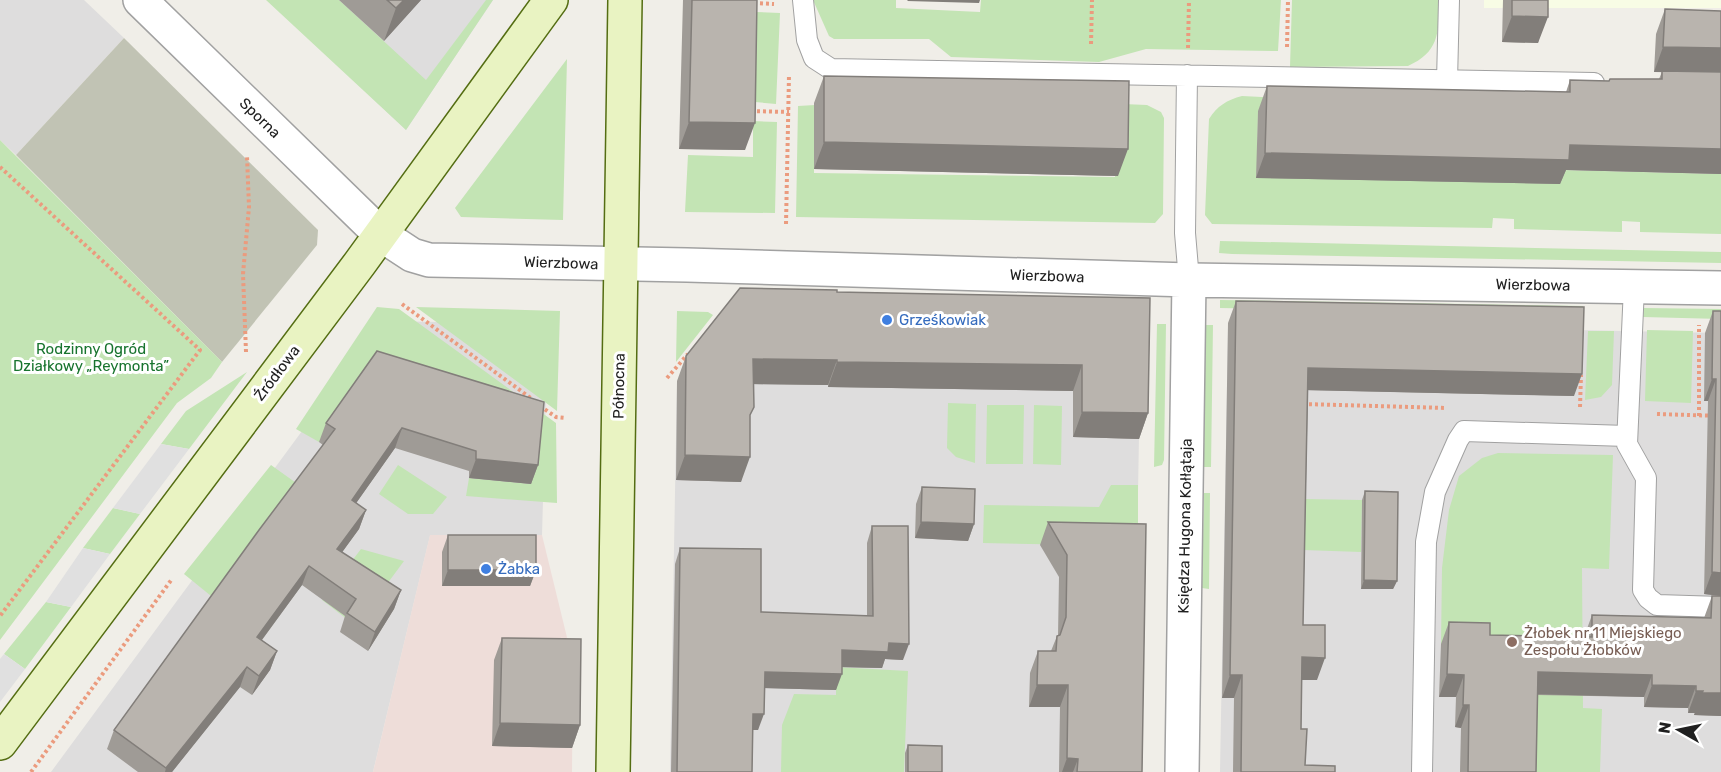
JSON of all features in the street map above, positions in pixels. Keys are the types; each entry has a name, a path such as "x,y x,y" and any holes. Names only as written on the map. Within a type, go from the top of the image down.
{"street":[{"name":"Sporna","path":"140,0 381,234"},
{"name":"Źródłowa","path":"0,743 381,234 551,0"},
{"name":"Północna","path":"613,772 625,0"},
{"name":"Wierzbowa","path":"381,234 412,255 429,260 1189,280 1721,288"},
{"name":"Księdza Hugona Kołłątaja","path":"1182,772 1189,280"}],"lane":[{"path":"803,0 807,40 814,58 831,69 1617,84"},
{"path":"1447,81 1449,0"},
{"path":"1187,75 1185,233 1189,280"},
{"path":"1634,287 1627,444 1646,478 1643,590 1648,598 1657,605 1721,607"},
{"path":"1422,772 1426,542 1435,492 1458,440 1464,431 1627,436"}],"path":[{"path":"1187,75 1189,0"},
{"path":"1286,77 1288,0"},
{"path":"748,3 779,4"},
{"path":"786,224 789,85"},
{"path":"745,111 789,112"},
{"path":"246,353 243,274 249,207 247,152"},
{"path":"0,167 200,350 0,616"},
{"path":"402,304 556,417 566,418"},
{"path":"1699,325 1699,416"},
{"path":"667,378 691,351"},
{"path":"1580,411 1581,367"},
{"path":"31,772 175,576"}],"shaded area":[{"path":"0,0 84,0 124,38 16,155 0,140"},
{"path":"269,0 493,0 406,130"},
{"path":"1484,0 1721,0 1721,8 1484,8"},
{"path":"124,38 318,230 317,245 222,362 16,155"},
{"path":"383,321 548,324 542,535 430,536 373,772 51,772"},
{"path":"1231,323 1721,333 1721,772 1220,772 1228,327"},
{"path":"1141,324 1133,772 670,772 677,381"},
{"path":"161,444 189,449 140,514 113,508"},
{"path":"430,535 542,535 573,662 572,772 373,772"},
{"path":"83,548 110,554 71,607 46,602"},
{"path":"4,654 25,669 0,702 0,659"}],"green space":[{"path":"266,0 339,0 426,80 486,0 493,0 406,130"},
{"path":"813,0 896,0 896,8 980,12 981,0 1281,0 1278,51 1146,49 1099,62 951,57 929,39 834,39 829,36"},
{"path":"1292,0 1439,0 1438,31 1432,47 1426,54 1408,66 1290,67"},
{"path":"756,12 780,13 776,104 755,102"},
{"path":"567,59 563,220 461,217 455,208"},
{"path":"1242,96 1303,99 1258,111 1257,178 1561,170 1721,174 1721,234 1640,232 1640,222 1622,221 1622,232 1514,229 1514,219 1493,218 1492,228 1212,224 1205,215 1209,119 1223,104"},
{"path":"1123,104 1147,105 1161,112 1164,118 1163,214 1155,223 796,217 798,106 815,105 814,173 1115,177 1118,111"},
{"path":"753,121 777,122 775,213 685,212 688,155 753,157"},
{"name":"Rodzinny Ogród Działkowy „Reymonta”","path":"0,140 222,362 211,378 177,403 0,640"},
{"path":"1220,241 1721,252 1721,263 1232,254 1219,253"},
{"path":"1220,300 1583,306 1582,315 1220,308"},
{"path":"377,307 399,309 556,423 557,503 466,496 469,478 531,484 370,370 319,442 296,429"},
{"path":"416,307 560,311 557,411"},
{"path":"1644,308 1721,309 1721,319 1643,317"},
{"path":"677,311 708,312 713,315 676,362"},
{"path":"1157,324 1166,324 1164,460 1162,465 1154,467"},
{"path":"1205,325 1213,325 1211,467 1203,467"},
{"path":"1647,330 1693,331 1691,403 1645,401"},
{"path":"1588,331 1614,331 1612,385 1601,397 1585,400"},
{"path":"247,372 189,449 161,444 186,411"},
{"path":"948,403 976,404 975,463 956,457 947,448"},
{"path":"987,405 1024,405 1023,464 986,464"},
{"path":"1034,405 1062,406 1061,465 1033,464"},
{"path":"1498,453 1613,455 1609,569 1582,568 1583,708 1602,709 1600,772 1528,772 1441,644 1442,568 1449,510 1459,476 1482,458"},
{"path":"271,465 299,485 216,600 184,574"},
{"path":"398,465 447,497 433,514 408,514 379,494"},
{"path":"1111,485 1138,485 1138,546 983,543 984,505 1099,507"},
{"path":"1204,493 1210,493 1209,589 1202,588"},
{"path":"1304,499 1362,500 1361,552 1303,550"},
{"path":"113,508 140,514 110,554 83,548"},
{"path":"361,549 404,561 356,626 322,600"},
{"path":"46,602 71,607 25,669 4,654"},
{"path":"836,667 908,671 904,772 781,772 782,725 794,694 836,695"}],"building":[{"path":"387,0 404,0 396,8"},
{"path":"692,0 757,0 755,123 689,122"},
{"path":"1512,0 1548,0 1548,17 1512,16"},
{"path":"1665,9 1721,11 1721,48 1663,47"},
{"path":"1662,71 1721,72 1721,149 1570,145 1569,160 1265,153 1267,86 1570,92 1570,80 1662,79"},
{"path":"824,76 1129,81 1128,149 824,142"},
{"path":"740,288 1150,298 1148,413 1082,412 1082,365 753,359 754,407 750,415 750,457 685,455 686,356"},
{"path":"1236,301 1584,307 1582,374 1308,368 1303,625 1325,625 1325,658 1302,657 1301,729 1307,729 1305,765 1335,766 1335,772 1241,772 1242,675 1230,675"},
{"path":"1713,311 1721,311 1721,573 1712,572 1716,379 1712,379"},
{"path":"377,351 544,402 538,465 476,459 476,451 402,428 352,500 366,510 337,549 401,590 375,632 347,613 356,599 309,566 257,637 277,651 259,676 247,667 166,768 114,730 335,429 326,423"},
{"path":"922,487 975,489 974,524 921,522"},
{"path":"1365,491 1398,492 1397,581 1364,580"},
{"path":"1048,522 1146,524 1142,772 1077,772 1078,759 1067,758 1068,685 1037,685 1038,651 1056,651 1057,636 1060,635 1066,617 1067,555"},
{"path":"872,526 908,526 909,644 889,643 888,652 842,650 842,674 765,672 764,714 753,714 752,772 677,772 680,548 761,549 761,612 873,616"},
{"path":"448,535 536,535 536,570 448,570"},
{"path":"1712,596 1721,596 1721,693 1702,693 1703,691 1696,691 1696,686 1652,685 1652,675 1538,672 1536,772 1468,772 1469,705 1463,705 1464,675 1447,674 1449,622 1490,623 1490,635 1592,637 1592,615 1711,618"},
{"path":"502,638 581,639 580,725 500,723"},
{"path":"908,745 942,746 942,772 908,772"}],"place":[{"name":"Grześkowiak","path":"887,320"},
{"name":"Żabka","path":"486,569"},
{"name":"Żłobek nr 11 Miejskiego Zespołu Żłobków","path":"1512,642"}]}
